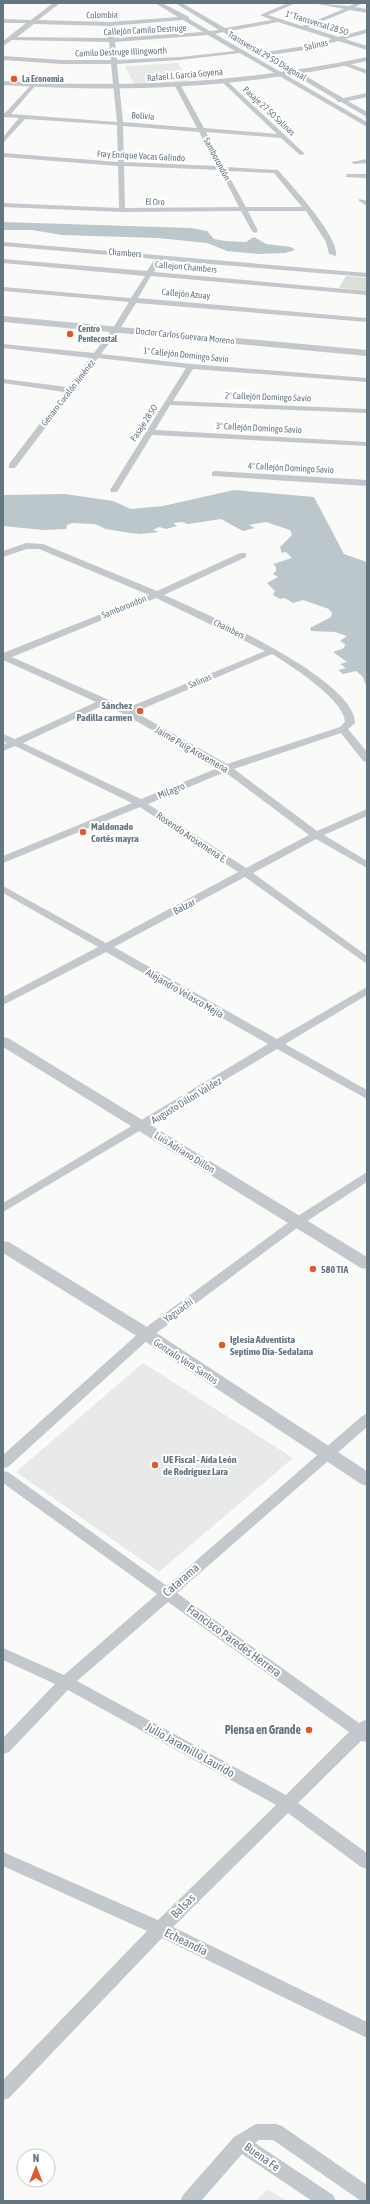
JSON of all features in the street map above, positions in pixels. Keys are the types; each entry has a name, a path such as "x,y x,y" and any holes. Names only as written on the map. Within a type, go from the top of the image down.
{"street":[{"path":"3,44 57,3"},
{"name":"Transversal 29 SO Diagonal","path":"158,3 239,52 282,75 367,125"},
{"name":"Transversal 29 SO Diagonal","path":"178,3 367,115"},
{"path":"269,3 284,6 293,3"},
{"path":"316,3 367,11"},
{"path":"304,27 351,9 360,3"},
{"name":"1º Transversal 28 SO","path":"284,6 263,14 367,48"},
{"name":"Colombia","path":"3,21 110,24 184,19 200,16"},
{"name":"Callejón Camilo Destruge","path":"10,38 112,41 210,34 278,20"},
{"path":"110,24 120,124 122,210"},
{"name":"Salinas","path":"264,54 340,39 367,31"},
{"name":"Camilo Destruge Illingworth","path":"3,58 70,63 114,63 158,61 239,52"},
{"name":"Rafael J. Garcia Goyena","path":"3,83 117,89 178,86 296,73 367,59"},
{"path":"345,64 367,72"},
{"name":"Pasaje 27 SO Salinas","path":"225,82 302,154"},
{"path":"5,115 33,85"},
{"name":"Samborondón","path":"178,86 255,231"},
{"path":"330,103 367,95"},
{"name":"Bolivia","path":"5,115 282,136"},
{"path":"3,141 23,117"},
{"name":"Fray Enrique Vacas Galindo","path":"3,155 121,164 277,172 308,209"},
{"path":"354,162 367,161"},
{"path":"348,176 367,176"},
{"name":"El Oro","path":"3,205 122,210 244,211 308,209"},
{"path":"308,209 324,231 333,254"},
{"name":"Chambers","path":"3,244 7,256 160,256 367,275"},
{"name":"Callejon Chambers","path":"7,256 151,273 367,293"},
{"name":"Genaro Cucalón Jiménez","path":"12,466 97,356 135,299 160,256"},
{"name":"Callejón Azuay","path":"3,289 135,299 367,320"},
{"name":"Doctor Carlos Guevara Moreno","path":"3,319 367,353"},
{"name":"1º Callejón Domingo Savio","path":"3,346 191,366 367,380"},
{"name":"Pasaje 28 SO","path":"114,490 191,366"},
{"path":"3,381 70,390"},
{"name":"2º Callejón Domingo Savio","path":"169,403 367,411"},
{"name":"3º Callejón Domingo Savio","path":"149,432 367,444"},
{"name":"4º Callejón Domingo Savio","path":"215,474 367,483"},
{"path":"3,543 20,548"},
{"name":"Chambers","path":"20,548 40,546 158,594 272,651 312,676 329,690 350,716 350,723 342,729"},
{"path":"3,554 20,548"},
{"name":"Samborondón","path":"3,656 158,594 243,555"},
{"name":"Salinas","path":"127,712 272,651"},
{"name":"Jaime Puig Arosemena","path":"3,656 127,712 226,768 316,835 367,865"},
{"path":"3,748 103,702"},
{"path":"342,729 367,759"},
{"name":"Milagro","path":"3,860 226,768 342,729"},
{"name":"Rosendo Arosemena E.","path":"3,738 16,742 140,803 246,873 367,961"},
{"name":"Balzar","path":"3,1002 316,835 367,812"},
{"name":"Alejandro Velasco Mejía","path":"3,889 367,1095"},
{"name":"Augusto Dillon Valdez","path":"3,1208 367,990"},
{"name":"Luis Adriano Dillon","path":"3,1041 143,1125 367,1264"},
{"name":"Yaguachi","path":"3,1463 146,1334 298,1222 367,1176"},
{"name":"Gonzalo Vera Santos","path":"3,1246 146,1334 367,1480"},
{"name":"Catarama","path":"3,1748 66,1682 167,1592 367,1419"},
{"name":"Francisco Paredes Herrera","path":"3,1476 365,1731"},
{"name":"Julio Jaramillo Laurido","path":"3,1654 66,1682 287,1803 367,1862"},
{"name":"Balsas","path":"3,2092 160,1929 287,1803 365,1731"},
{"name":"Echeandía","path":"3,1859 160,1929 367,2030"},
{"name":"Buena Fe","path":"327,2201 240,2143 256,2132 276,2132 367,2196"},
{"path":"189,2201 240,2143"}],"shaded area":[{"path":"178,63 188,82 134,84 125,66"},
{"path":"3,222 191,228 207,231 214,239 246,242 254,237 266,244 291,247 295,250 285,253 258,254 227,251 207,243 158,238 62,235 32,230 3,230"},
{"path":"346,276 367,278 367,291 339,288"},
{"path":"234,490 314,497 344,554 367,562 367,687 362,676 356,671 343,674 338,670 346,668 340,664 347,662 333,652 344,648 345,644 340,641 347,636 335,632 311,631 310,628 331,617 332,613 329,609 303,600 293,603 285,598 280,599 273,595 275,591 267,583 278,577 273,574 276,571 276,567 273,564 292,558 286,552 282,553 280,547 292,535 290,530 266,522 249,525 255,528 243,531 221,519 188,524 183,522 173,523 177,526 166,529 159,527 153,530 159,532 139,534 106,529 95,524 72,523 67,525 66,529 43,530 3,526 3,495 65,494 113,501 131,509 163,506"},
{"name":"UE Fiscal - Aída León de Rodríguez Lara","path":"143,1363 293,1458 159,1572 16,1472"},
{"path":"267,2189 287,2201 256,2201"}],"place":[{"name":"La Economia","path":"14,79"},
{"name":"Centro Pentecostal","path":"70,334"},
{"name":"Sánchez Padilla carmen","path":"140,711"},
{"name":"Maldonado Cortés mayra","path":"83,832"},
{"name":"580 TIA","path":"313,1269"},
{"name":"Iglesia Adventista Septimo Dia- Sedalana","path":"222,1345"},
{"name":"UE Fiscal - Aída León de Rodríguez Lara","path":"155,1465"},
{"name":"Piensa en Grande","path":"309,1730"}]}
